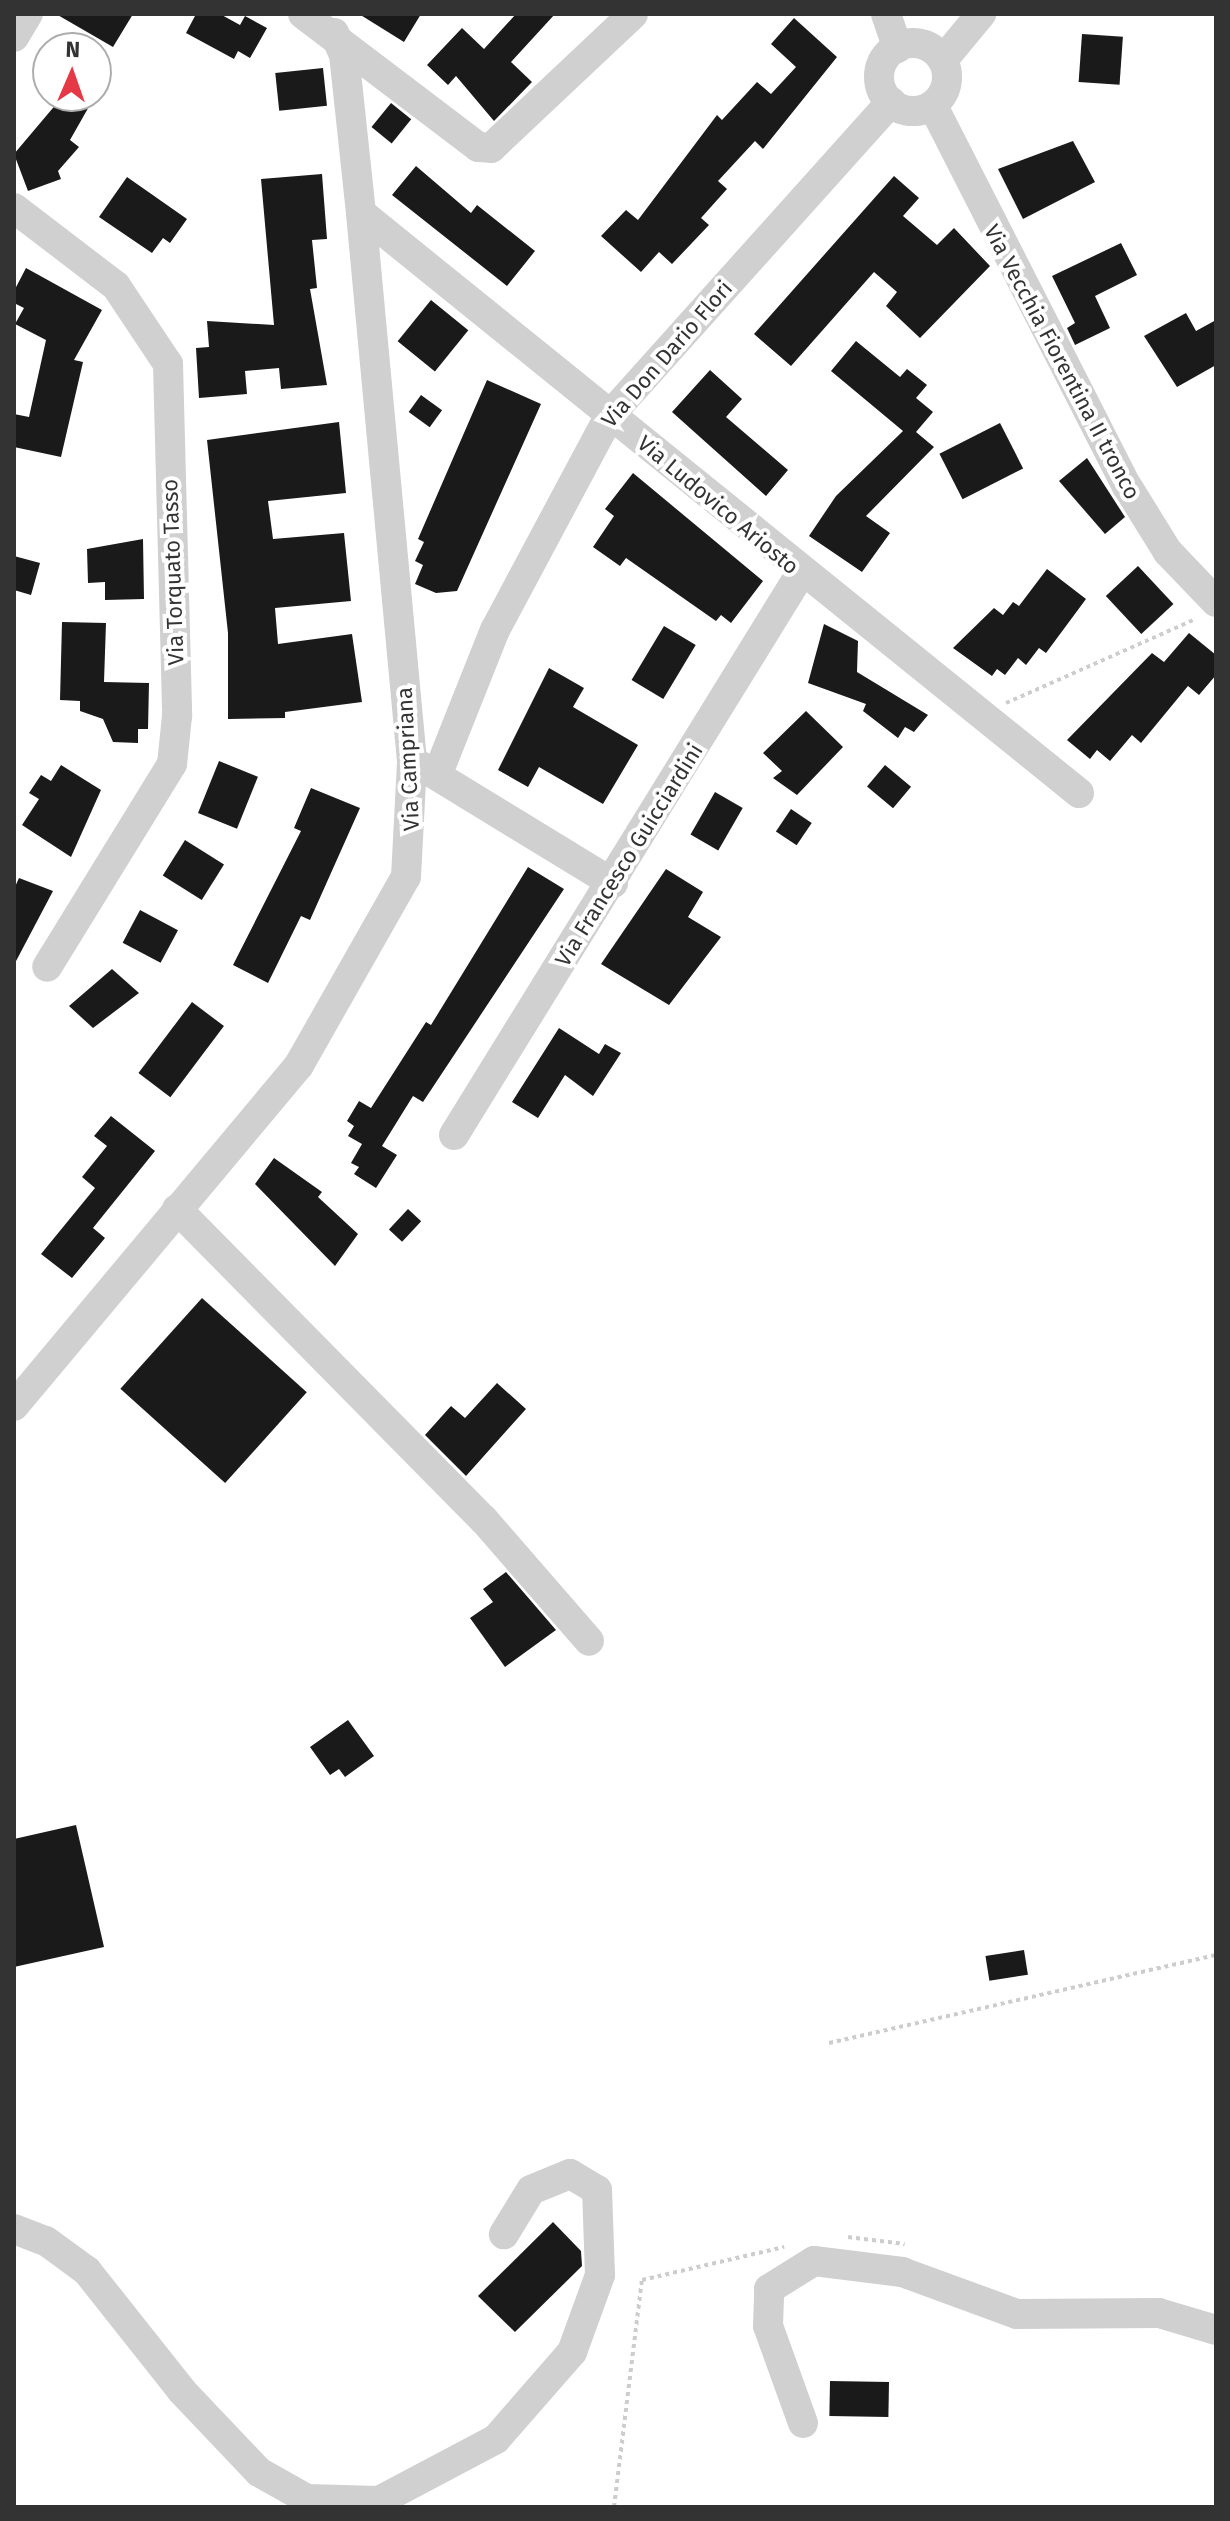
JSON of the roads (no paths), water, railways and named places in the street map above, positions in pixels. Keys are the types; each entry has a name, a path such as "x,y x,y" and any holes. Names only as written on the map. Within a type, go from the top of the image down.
{"street":[{"path":"14,37 28,14"},
{"path":"303,14 339,23 478,147 491,148 633,14"},
{"path":"886,14 898,48"},
{"path":"943,60 915,43 898,48 880,70 891,102 910,112 933,106 945,90 943,60 981,14"},
{"name":"Via Campriana","path":"14,1406 299,1065 395,903 412,850 425,767 339,23"},
{"name":"Via Don Dario Flori","path":"425,767 610,415 891,102"},
{"name":"Via Vecchia Fiorentina II tronco","path":"933,106 1127,486 1168,552 1209,609"},
{"name":"Via Torquato Tasso","path":"14,208 116,286 168,364 177,716 172,764 47,967"},
{"name":"Via Ludovico Ariosto","path":"361,213 801,573 1079,793"},
{"name":"Via Francesco Guicciardini","path":"454,1135 613,883 801,573"},
{"path":"425,767 613,883"},
{"path":"177,1209 493,1529 589,1641"},
{"path":"14,2229 46,2241 87,2271 182,2391 259,2472 299,2503 379,2501 496,2439 572,2352 600,2275 597,2190 570,2174 531,2190 504,2234"},
{"path":"803,2423 768,2326 769,2289 814,2261 902,2272 1017,2314 1159,2313 1216,2330"}]}
